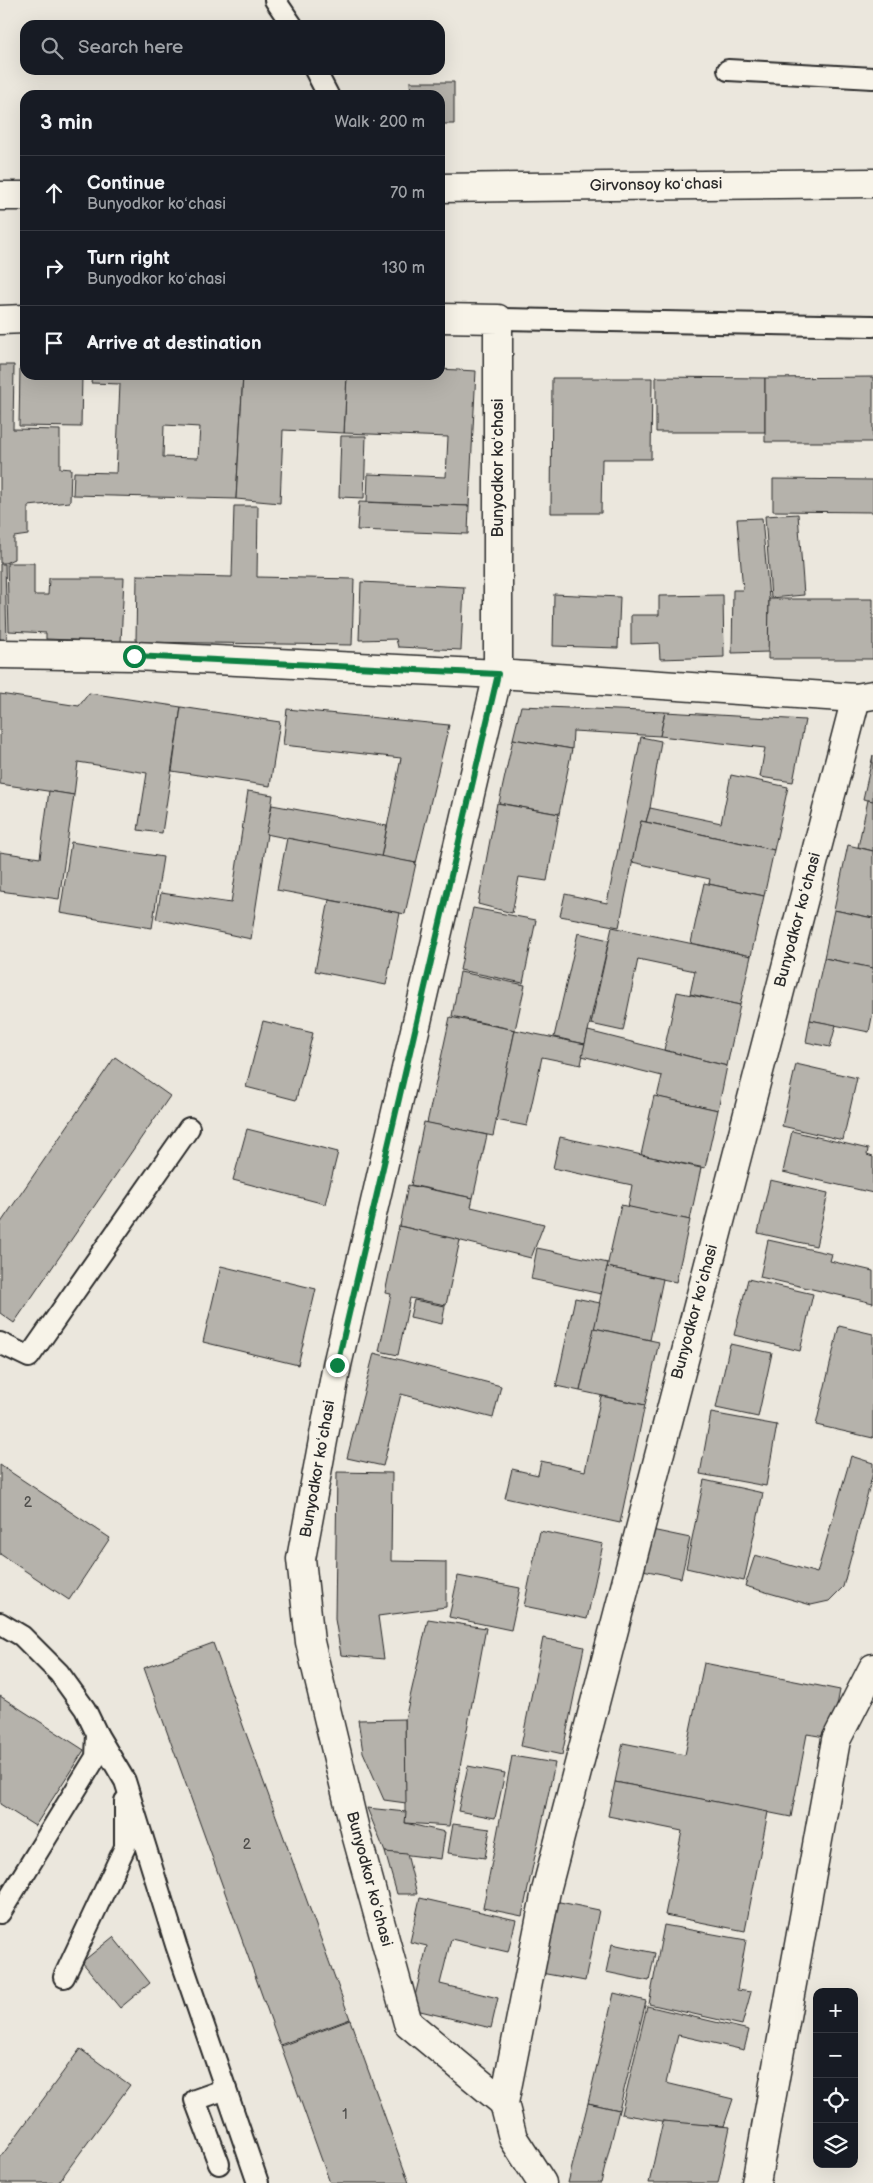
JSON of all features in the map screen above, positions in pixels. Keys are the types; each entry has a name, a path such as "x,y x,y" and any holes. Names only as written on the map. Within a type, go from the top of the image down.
{"street":[{"name":"Girvonsoy koʻchasi","path":"445,188 873,182"},
{"path":"0,196 20,196"},
{"path":"445,318 498,319"},
{"path":"0,320 20,319"},
{"name":"Bunyodkor koʻchasi","path":"498,319 498,674 337,1365 301,1559 310,1642 356,1834 408,2023 504,2103"},
{"name":"Bunyodkor koʻchasi","path":"0,654 134,656 498,674 864,697 546,1891 504,2103 514,2138 542,2183"},
{"path":"756,2183 836,1740 873,1668"}],"lane":[{"path":"276,0 289,20"},
{"path":"728,70 873,78"},
{"path":"318,75 325,90"},
{"path":"498,319 873,326"},
{"path":"0,1343 29,1357 189,1128"},
{"path":"0,1623 22,1636 59,1674 85,1709 97,1734 125,1781 176,1945 258,2183"},
{"path":"0,1914 96,1757 97,1734"},
{"path":"64,1977 125,1847 125,1781"},
{"path":"219,2164 195,2100 226,2089"}],"building":[{"path":"410,82 454,82 454,124 445,124 445,90 411,90"},
{"path":"0,365 14,365 13,429 60,430 60,468 71,469 70,502 28,506 28,535 14,537 14,559 5,563 0,563"},
{"path":"20,367 20,380 82,380 81,427 19,426"},
{"path":"445,369 476,371 469,506 367,502 368,474 446,477 448,437 344,433 347,380 445,380"},
{"path":"656,377 765,378 765,432 656,432"},
{"path":"873,377 873,442 765,442 765,378"},
{"path":"552,378 652,378 651,459 602,459 601,513 551,513"},
{"path":"91,380 243,380 236,499 73,495 74,472 116,473 120,384 91,383","holes":["164,425 200,427 198,458 163,457"]},
{"path":"243,380 347,380 344,433 283,430 280,503 236,499"},
{"path":"341,436 366,436 364,498 339,497"},
{"path":"773,479 873,480 873,512 773,511"},
{"path":"359,502 469,506 468,534 357,530"},
{"path":"234,506 258,506 257,577 354,579 352,645 136,642 137,575 232,577"},
{"path":"798,514 804,595 771,598 765,516"},
{"path":"762,518 769,599 769,652 732,653 733,590 743,590 737,519"},
{"path":"7,563 34,563 34,595 48,595 49,578 124,578 121,642 46,639 46,633 9,631"},
{"path":"0,564 5,564 7,642 0,642"},
{"path":"361,582 464,587 461,650 398,647 396,639 359,640"},
{"path":"554,594 620,597 618,648 553,646"},
{"path":"723,595 724,657 660,659 659,643 631,644 631,615 659,615 659,596"},
{"path":"769,599 873,599 873,659 768,659"},
{"path":"89,693 181,707 162,833 138,830 147,773 78,762 74,795 0,784 0,694 79,706"},
{"path":"521,706 665,712 660,736 573,731 572,749 513,739"},
{"path":"181,707 280,722 270,786 172,771"},
{"path":"287,709 449,725 416,863 381,857 401,758 283,745"},
{"path":"665,712 805,720 793,782 760,777 765,748 660,736"},
{"path":"641,737 661,741 650,808 646,822 641,821 619,927 560,916 565,894 607,903"},
{"path":"513,739 572,749 559,814 499,803"},
{"path":"873,755 873,801 863,799"},
{"path":"731,775 788,787 774,850 646,822 650,808 721,823"},
{"path":"49,791 74,795 59,899 0,891 0,852 40,858"},
{"path":"248,791 273,795 251,939 156,919 161,893 231,903"},
{"path":"868,800 873,801 873,851 858,847"},
{"path":"497,803 559,814 547,881 519,877 512,913 478,904"},
{"path":"272,805 387,826 381,857 266,834"},
{"path":"641,821 774,850 764,896 709,884 710,879 632,862"},
{"path":"287,838 416,863 405,914 277,890"},
{"path":"71,842 163,857 152,928 60,913"},
{"path":"848,845 873,851 873,918 834,910"},
{"path":"704,883 764,896 751,956 691,943"},
{"path":"329,900 400,913 386,985 315,971"},
{"path":"473,908 536,920 523,983 460,970"},
{"path":"834,910 873,918 873,968 824,958"},
{"path":"612,927 751,956 740,1005 690,994 695,971 638,959 623,1031 591,1024"},
{"path":"578,933 609,940 585,1044 554,1037"},
{"path":"824,958 873,968 873,1012 869,1032 810,1020"},
{"path":"460,972 525,985 515,1030 452,1016"},
{"path":"677,992 740,1005 727,1066 664,1050"},
{"path":"450,1017 515,1030 493,1136 427,1123"},
{"path":"810,1020 836,1025 830,1047 806,1042"},
{"path":"263,1021 313,1033 296,1100 246,1087"},
{"path":"515,1030 585,1044 581,1065 542,1057 527,1126 496,1120"},
{"path":"588,1031 727,1066 718,1110 657,1097 662,1076 582,1056"},
{"path":"115,1057 170,1096 14,1323 0,1313 0,1224"},
{"path":"796,1064 857,1078 843,1140 782,1126"},
{"path":"654,1096 718,1110 705,1168 641,1155"},
{"path":"424,1122 487,1135 473,1198 411,1185"},
{"path":"247,1129 338,1152 325,1204 233,1180"},
{"path":"792,1131 868,1149 867,1155 873,1157 873,1193 783,1172"},
{"path":"560,1137 701,1168 690,1220 628,1207 632,1185 553,1168"},
{"path":"770,1180 828,1193 816,1246 758,1233"},
{"path":"408,1185 473,1198 471,1207 544,1224 531,1258 400,1226"},
{"path":"621,1205 690,1220 676,1282 607,1267"},
{"path":"399,1226 460,1240 446,1305 410,1298 398,1355 379,1351 391,1294 385,1293"},
{"path":"768,1240 832,1254 830,1261 873,1271 873,1303 760,1277"},
{"path":"537,1248 608,1263 601,1294 531,1279"},
{"path":"221,1266 316,1289 298,1365 203,1342"},
{"path":"607,1267 663,1279 650,1340 594,1328"},
{"path":"748,1279 813,1294 800,1351 734,1335"},
{"path":"575,1298 600,1303 580,1391 556,1386"},
{"path":"414,1300 445,1306 442,1324 410,1317"},
{"path":"839,1326 873,1334 873,1438 816,1425"},
{"path":"594,1328 659,1342 645,1405 580,1391"},
{"path":"730,1344 772,1353 758,1417 716,1408"},
{"path":"374,1353 501,1386 493,1418 401,1394 383,1466 347,1458"},
{"path":"601,1396 645,1405 620,1523 505,1498 512,1469 538,1475 541,1461 585,1471"},
{"path":"711,1413 777,1425 766,1486 700,1474"},
{"path":"851,1456 873,1463 873,1473 843,1587 829,1601 811,1605 745,1586 755,1555 817,1573"},
{"path":"0,1465 110,1538 69,1600 0,1554"},
{"path":"337,1472 392,1473 391,1561 446,1562 446,1607 378,1616 384,1659 341,1655 335,1619"},
{"path":"704,1480 763,1493 744,1581 686,1568"},
{"path":"647,1529 690,1538 681,1578 638,1569"},
{"path":"540,1531 603,1544 587,1619 524,1606"},
{"path":"458,1576 520,1588 511,1630 449,1617"},
{"path":"428,1619 486,1628 449,1826 405,1823 405,1719"},
{"path":"543,1638 584,1647 562,1755 521,1746"},
{"path":"213,1643 350,2019 280,2045 144,1668"},
{"path":"704,1663 840,1690 831,1738 807,1734 791,1817 615,1782 623,1743 685,1755"},
{"path":"0,1696 84,1750 35,1826 0,1804"},
{"path":"405,1719 406,1803 384,1800 363,1752 358,1720"},
{"path":"512,1756 555,1763 522,1916 483,1908"},
{"path":"468,1766 505,1773 495,1818 458,1811"},
{"path":"615,1782 768,1812 745,1931 665,1915 682,1831 608,1816"},
{"path":"367,1808 406,1812 405,1823 445,1832 441,1859 385,1852"},
{"path":"453,1824 490,1829 485,1858 448,1853"},
{"path":"385,1852 407,1854 417,1894 397,1894"},
{"path":"420,1898 516,1920 508,1952 451,1939 440,1984 498,1998 491,2028 412,2009 427,1946 410,1942"},
{"path":"555,1901 599,1910 585,1981 541,1973"},
{"path":"664,1925 746,1940 737,1990 751,1992 742,2025 649,2004"},
{"path":"113,1937 150,1983 120,2008 82,1962"},
{"path":"612,1944 655,1953 649,1981 606,1972"},
{"path":"614,1993 646,2001 619,2110 588,2103"},
{"path":"647,2006 749,2030 744,2050 678,2035 666,2083 733,2099 724,2126 674,2123 621,2114"},
{"path":"350,2020 409,2183 330,2183 281,2046"},
{"path":"80,2049 130,2085 58,2183 0,2183 0,2158"},
{"path":"588,2103 619,2110 601,2183 568,2183"},
{"path":"663,2121 730,2127 718,2183 649,2183"}],"route":[{"path":"134,656 498,674 337,1365"}]}
